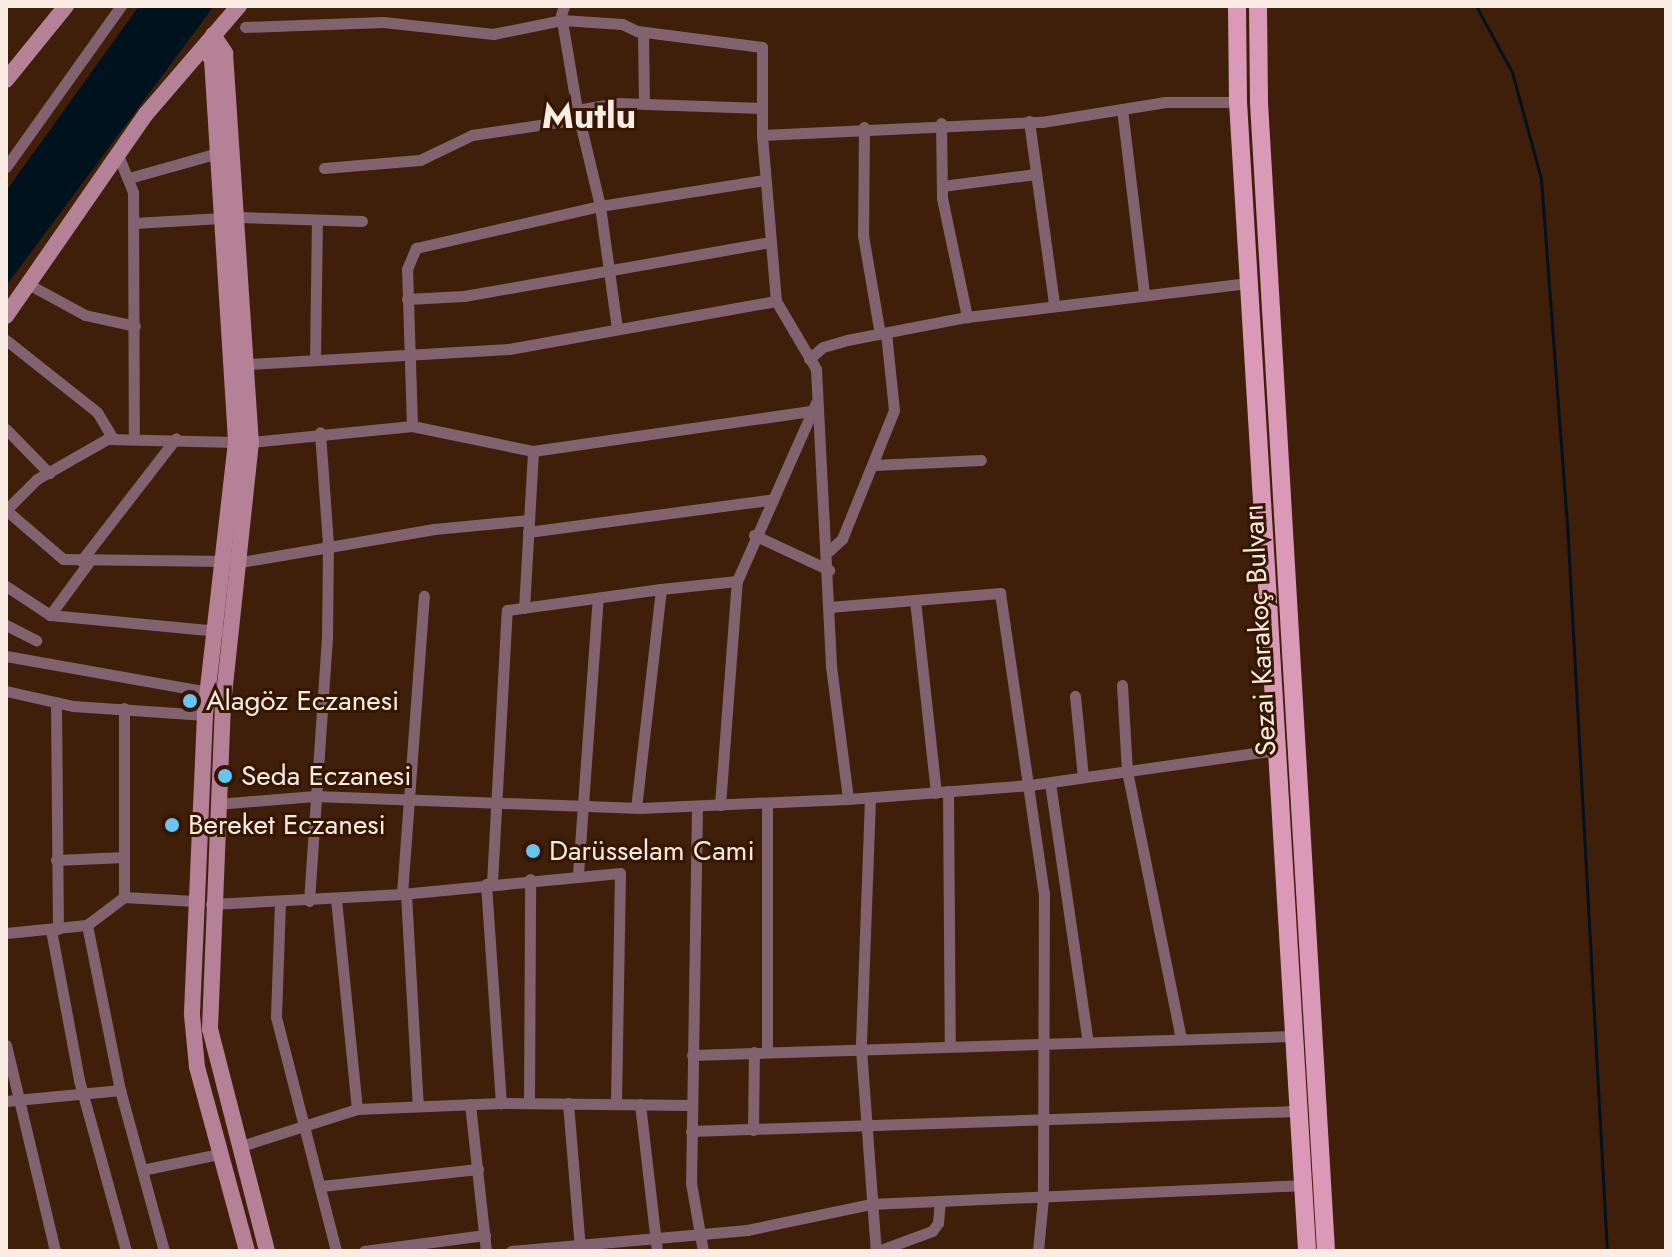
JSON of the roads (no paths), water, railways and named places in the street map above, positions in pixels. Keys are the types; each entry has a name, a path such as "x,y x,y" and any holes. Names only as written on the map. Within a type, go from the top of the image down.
{"main road":[{"path":"8,73 66,6"},
{"path":"6,316 118,155 239,6"},
{"path":"1237,6 1238,102 1248,283 1296,1111 1307,1251"},
{"name":"Sezai Karakoç Bulvarı","path":"1258,6 1260,119 1326,1251"},
{"path":"208,42 212,59 218,153 230,218 248,364 211,904 210,1029 267,1251"},
{"path":"208,42 225,53 230,218 244,442"},
{"path":"234,562 218,631 205,715 194,901 192,1015 197,1067 247,1251"}],"street":[{"path":"6,167 121,6"},
{"path":"564,6 562,20 578,115 600,206 617,329"},
{"path":"245,27 383,22 493,34 562,20 622,24 643,32 762,47 762,135 776,301 816,369 829,551 829,607 848,799"},
{"path":"643,32 644,104"},
{"path":"762,135 864,127 1029,121 1122,109 1238,102"},
{"path":"324,168 420,160 472,135 644,104 762,108"},
{"path":"1122,109 1144,294"},
{"path":"1029,121 1054,304"},
{"path":"941,123 942,186 967,317"},
{"path":"829,551 842,539 894,410 883,333 863,235 864,127"},
{"path":"129,178 218,153"},
{"path":"118,155 129,178 134,223 134,437"},
{"path":"942,186 1036,174"},
{"path":"412,426 407,299 409,258 416,248 600,206 765,180"},
{"path":"134,223 230,218 362,221"},
{"path":"315,359 317,220"},
{"path":"407,299 464,296 769,242"},
{"path":"809,359 823,347 967,317 1054,304 1248,283"},
{"path":"28,284 85,315 135,326"},
{"path":"248,364 315,359 409,358 509,349 776,301"},
{"path":"6,340 97,412 113,439"},
{"path":"720,805 737,581 769,500 818,399"},
{"path":"769,500 328,548 234,562 131,557 85,561 63,559 6,510 49,473 113,439 134,437 244,442 320,432 412,426 533,451 812,411"},
{"path":"6,429 49,473"},
{"path":"309,901 328,548 320,432"},
{"path":"50,615 85,561 176,438"},
{"path":"524,608 533,451"},
{"path":"874,465 981,460"},
{"path":"754,535 829,570"},
{"path":"501,1103 489,884 507,610 737,581"},
{"path":"6,586 50,615 218,631"},
{"path":"636,808 661,589"},
{"path":"829,607 1000,593 1044,893 1043,1198 1038,1251"},
{"path":"418,1106 404,894 424,596"},
{"path":"578,874 598,598"},
{"path":"915,600 942,792 950,1046"},
{"path":"6,625 36,640"},
{"path":"6,656 208,692"},
{"path":"1122,685 1127,771 1181,1038"},
{"path":"6,691 56,702 205,715"},
{"path":"1075,696 1083,777"},
{"path":"56,702 54,929 83,1094 126,1251"},
{"path":"124,708 124,897"},
{"path":"217,804 315,796 493,800 636,808 870,798 1050,783 1275,750"},
{"path":"1050,783 1088,1042"},
{"path":"870,798 861,1049 870,1204 877,1251 932,1231 938,1223 940,1202"},
{"path":"767,803 767,1052"},
{"path":"697,806 691,1183 703,1251"},
{"path":"56,860 124,857"},
{"path":"211,904 404,894 578,874 620,873 616,1103"},
{"path":"529,1103 530,879"},
{"path":"6,933 87,925 124,897 194,901"},
{"path":"336,899 357,1109"},
{"path":"280,902 276,1017 336,1251"},
{"path":"87,925 120,1090 164,1251"},
{"path":"692,1055 1292,1036"},
{"path":"6,1045 55,1251"},
{"path":"753,1130 754,1052"},
{"path":"6,1101 120,1090"},
{"path":"238,1147 357,1109 501,1103 691,1105"},
{"path":"568,1103 580,1248"},
{"path":"470,1104 486,1251"},
{"path":"640,1104 656,1246"},
{"path":"691,1131 1296,1111"},
{"path":"142,1170 219,1154"},
{"path":"321,1186 478,1169"},
{"path":"511,1251 656,1246 870,1204 1301,1185"},
{"path":"364,1251 485,1235"}],"water":[{"path":"139,6 214,6 6,286 6,191"}],"waterway":[{"path":"1476,6 1512,72 1541,179 1567,523 1607,1251"}],"place":[{"name":"Alagöz Eczanesi","path":"190,701"},
{"name":"Seda Eczanesi","path":"225,776"},
{"name":"Bereket Eczanesi","path":"172,825"},
{"name":"Darüsselam Cami","path":"533,851"}],"district":[{"name":"Mutlu","path":"589,116"}]}
